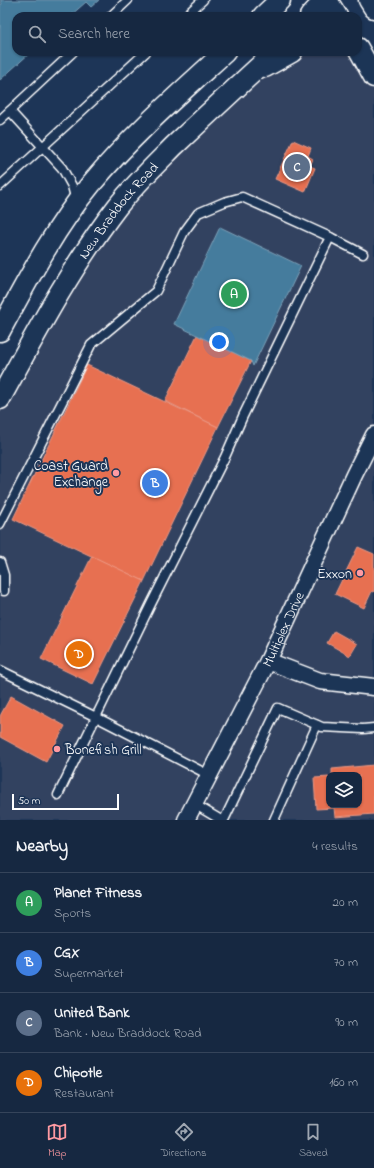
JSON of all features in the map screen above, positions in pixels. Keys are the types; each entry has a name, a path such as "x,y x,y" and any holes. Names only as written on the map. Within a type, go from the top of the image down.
{"street":[{"path":"267,12 280,0"},
{"path":"314,12 326,0 334,12"},
{"path":"369,0 374,8"},
{"path":"0,331 59,228 90,184 152,119 221,56"},
{"name":"New Braddock Road","path":"0,399 51,308 87,249 118,206 151,169 271,56"},
{"path":"247,77 285,56"},
{"path":"362,56 374,77"},
{"name":"Multiplex Drive","path":"186,820 268,661 374,435"},
{"path":"268,661 320,681 374,687"}],"lane":[{"path":"115,12 128,0"},
{"path":"190,12 203,0"},
{"path":"0,120 69,56"},
{"path":"0,186 142,56"},
{"path":"10,111 62,168 72,186 77,202"},
{"path":"0,524 91,345 156,291 184,232 198,214 224,202 242,197 330,237 363,254"},
{"path":"58,795 150,604 225,457 243,416 330,237"},
{"path":"0,562 4,575 4,591"},
{"path":"0,670 209,775"},
{"path":"224,820 278,708 322,727 363,729 374,728"},
{"path":"274,820 317,724"},
{"path":"194,804 221,820"}],"shaded area":[{"path":"268,56 360,56 374,78 374,820 0,820 0,396 118,206"}],"building: Shops":[{"path":"293,140 311,148 308,156 313,159 310,166 315,168 305,192 275,179"},
{"path":"197,335 251,361 218,427 165,401"},
{"name":"Coast Guard Exchange","path":"87,365 218,427 144,581 13,519"},
{"name":"Exxon","path":"358,547 374,554 374,592 372,591 364,608 335,594"},
{"path":"92,556 144,581 93,684 41,659"},
{"path":"334,631 357,644 350,656 327,643"},
{"path":"11,696 65,726 46,762 0,737 0,716"},
{"path":"374,765 374,814 335,817 334,808 362,808 362,772 332,772 332,769"},
{"path":"326,777 326,808 334,808 316,809 314,778"}],"building: Public":[{"path":"0,0 99,0 91,7 86,2 75,12 12,12 12,56 27,56 0,80 0,6 2,4"},
{"path":"220,227 301,266 253,366 251,361 174,324"}],"place":[{"name":"United Bank","path":"297,167"},
{"name":"Planet Fitness","path":"234,294"},
{"name":"Coast Guard Exchange","path":"116,473"},
{"name":"CGX","path":"155,483"},
{"name":"Exxon","path":"360,573"},
{"name":"Chipotle","path":"79,654"},
{"name":"Bonefish Grill","path":"57,749"}]}
